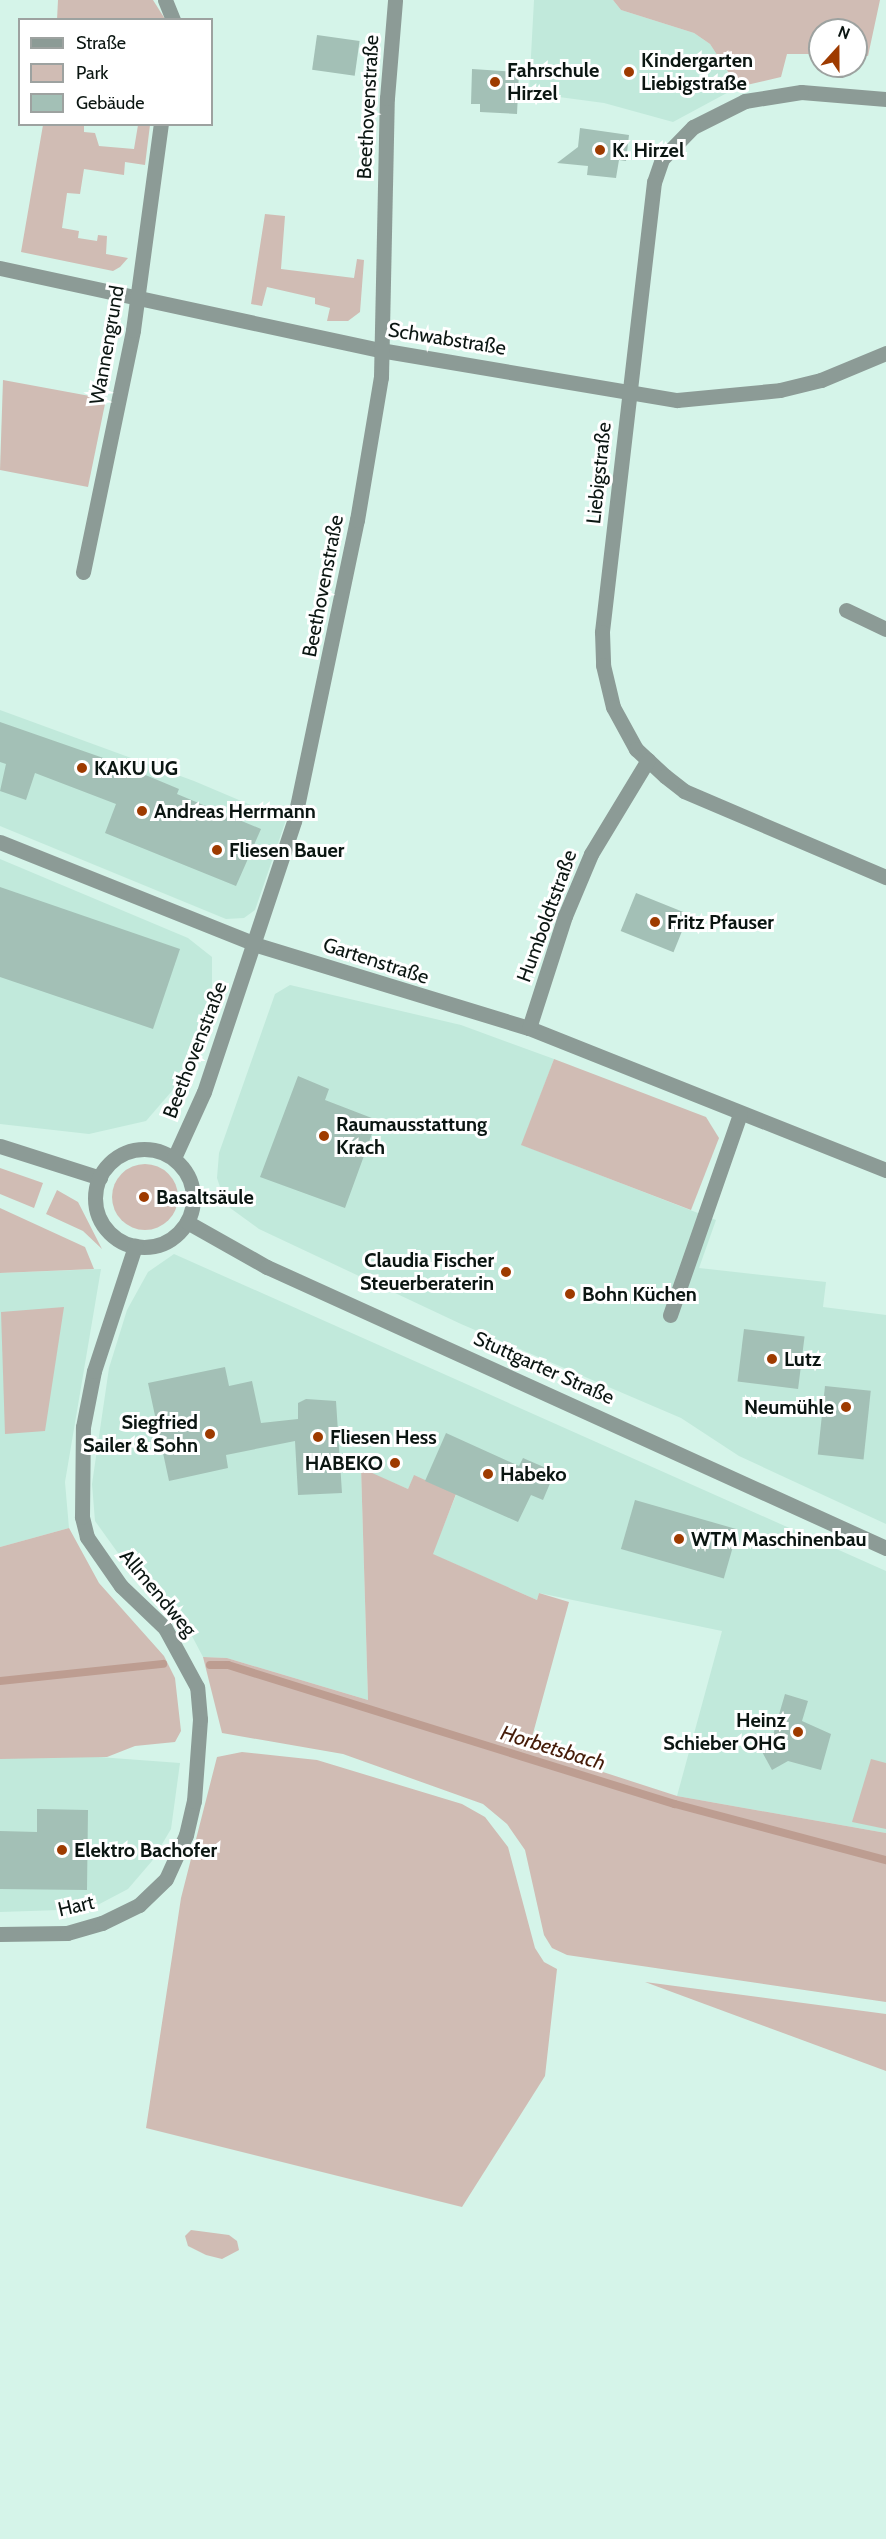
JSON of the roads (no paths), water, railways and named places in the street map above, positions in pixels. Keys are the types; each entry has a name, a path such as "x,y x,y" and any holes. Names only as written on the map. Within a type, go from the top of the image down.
{"street":[{"path":"165,0 172,18"},
{"name":"Beethovenstraße","path":"174,1158 204,1092 256,945 294,821 332,648 381,377 387,98 395,0"},
{"name":"Liebigstraße","path":"886,99 781,94 723,111 677,140 662,159 654,182 628,391 602,633 603,665 622,726 648,759 684,791 886,877"},
{"name":"Wannengrund","path":"83,572 136,298 161,126"},
{"name":"Schwabstraße","path":"0,268 380,350 677,400 742,396 821,380 886,352"},
{"path":"846,610 886,629"},
{"name":"Humboldtstraße","path":"529,1028 565,916 591,854 648,759"},
{"name":"Gartenstraße","path":"0,842 192,915 256,945 529,1028 740,1114 886,1170"},
{"path":"670,1315 740,1114"},
{"path":"0,1146 99,1178"},
{"path":"153,1150 174,1158 192,1187 187,1221 162,1244 135,1246 117,1239 99,1217 95,1198 99,1178 112,1161 130,1151 153,1150"},
{"name":"Stuttgarter Straße","path":"187,1221 267,1267 886,1548"},
{"name":"Allmendweg","path":"135,1246 94,1371 83,1427 80,1483 87,1537 121,1586 165,1628 196,1687 200,1719 194,1801 186,1835 154,1894"},
{"name":"Hart","path":"0,1934 67,1933 121,1915 154,1894"}],"waterway":[{"name":"Horbetsbach","path":"0,1681 163,1664"},
{"name":"Horbetsbach","path":"210,1665 228,1665 675,1804 886,1860"}],"place":[{"name":"Kindergarten Liebigstraße","path":"629,72"},
{"name":"Fahrschule Hirzel","path":"495,82"},
{"name":"K. Hirzel","path":"600,150"},
{"name":"KAKU UG","path":"82,768"},
{"name":"Andreas Herrmann","path":"142,811"},
{"name":"Fliesen Bauer","path":"217,850"},
{"name":"Fritz Pfauser","path":"655,922"},
{"name":"Raumausstattung Krach","path":"324,1136"},
{"name":"Basaltsäule","path":"144,1197"},
{"name":"Claudia Fischer Steuerberaterin","path":"506,1272"},
{"name":"Bohn Küchen","path":"570,1294"},
{"name":"Lutz","path":"772,1359"},
{"name":"Neumühle","path":"846,1407"},
{"name":"Siegfried Sailer & Sohn","path":"210,1434"},
{"name":"Fliesen Hess","path":"318,1437"},
{"name":"HABEKO","path":"395,1463"},
{"name":"Habeko","path":"488,1474"},
{"name":"WTM Maschinenbau","path":"679,1539"},
{"name":"Heinz Schieber OHG","path":"798,1732"},
{"name":"Elektro Bachofer","path":"62,1850"}]}
